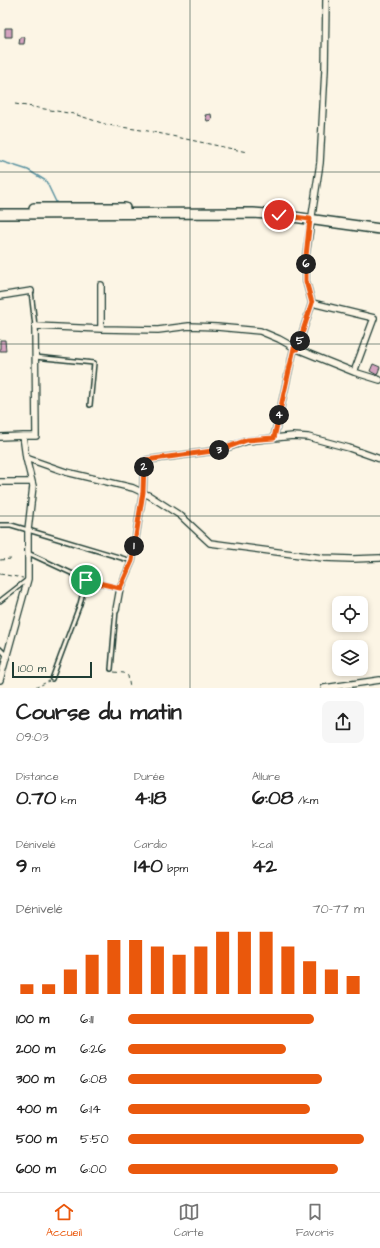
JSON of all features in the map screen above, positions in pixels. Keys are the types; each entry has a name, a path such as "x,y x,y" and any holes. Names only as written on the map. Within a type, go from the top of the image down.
{"main road":[{"path":"2,211 253,213 380,224"},
{"path":"311,217 380,229"}],"street":[{"path":"274,438 296,348 312,303 306,281 306,256 320,163 325,70 326,0"},
{"path":"101,285 101,329"},
{"path":"0,296 31,291"},
{"path":"312,303 374,318 354,372"},
{"path":"0,437 36,436 35,326 158,330 189,326 237,327 260,331 354,372 380,380"},
{"path":"0,680 28,579 28,530 32,482 26,458 23,436"},
{"path":"116,610 120,588 132,561 143,492 144,464 150,458 220,450 247,440 308,437 349,448 380,459"},
{"path":"26,458 66,472 121,484 143,492 181,516 210,543 323,558 380,558"},
{"path":"0,482 32,482"},
{"path":"324,688 380,680"}],"lane":[{"path":"31,291 35,326"},
{"path":"35,358 94,363 90,405"},
{"path":"0,525 11,525 132,561"},
{"path":"28,553 86,580 120,588"},
{"path":"0,601 28,579"},
{"path":"52,679 80,604 86,580"},
{"path":"111,669 116,610"},
{"path":"0,649 7,656"}],"path":[{"path":"15,104 74,114 108,125 148,131 246,152"},
{"path":"0,560 11,559"},
{"path":"0,574 28,579"},
{"path":"111,669 112,671 124,673 128,676 130,688"},
{"path":"35,688 52,679"}],"building":[{"path":"5,28 12,28 12,37 5,37"},
{"path":"20,37 25,37 24,44 19,44"},
{"path":"211,114 212,120 207,121 205,115"},
{"path":"0,340 5,340 6,351 0,351"},
{"path":"373,364 380,367 377,375 370,371"}],"waterway":[{"path":"0,161 28,170 46,181 57,204"}],"route":[{"path":"86,580 120,588 132,561 143,492 144,464 146,460 150,458 220,450 247,440 274,438 294,348 297,349 312,303 306,281 306,256 310,219 279,215"}]}
